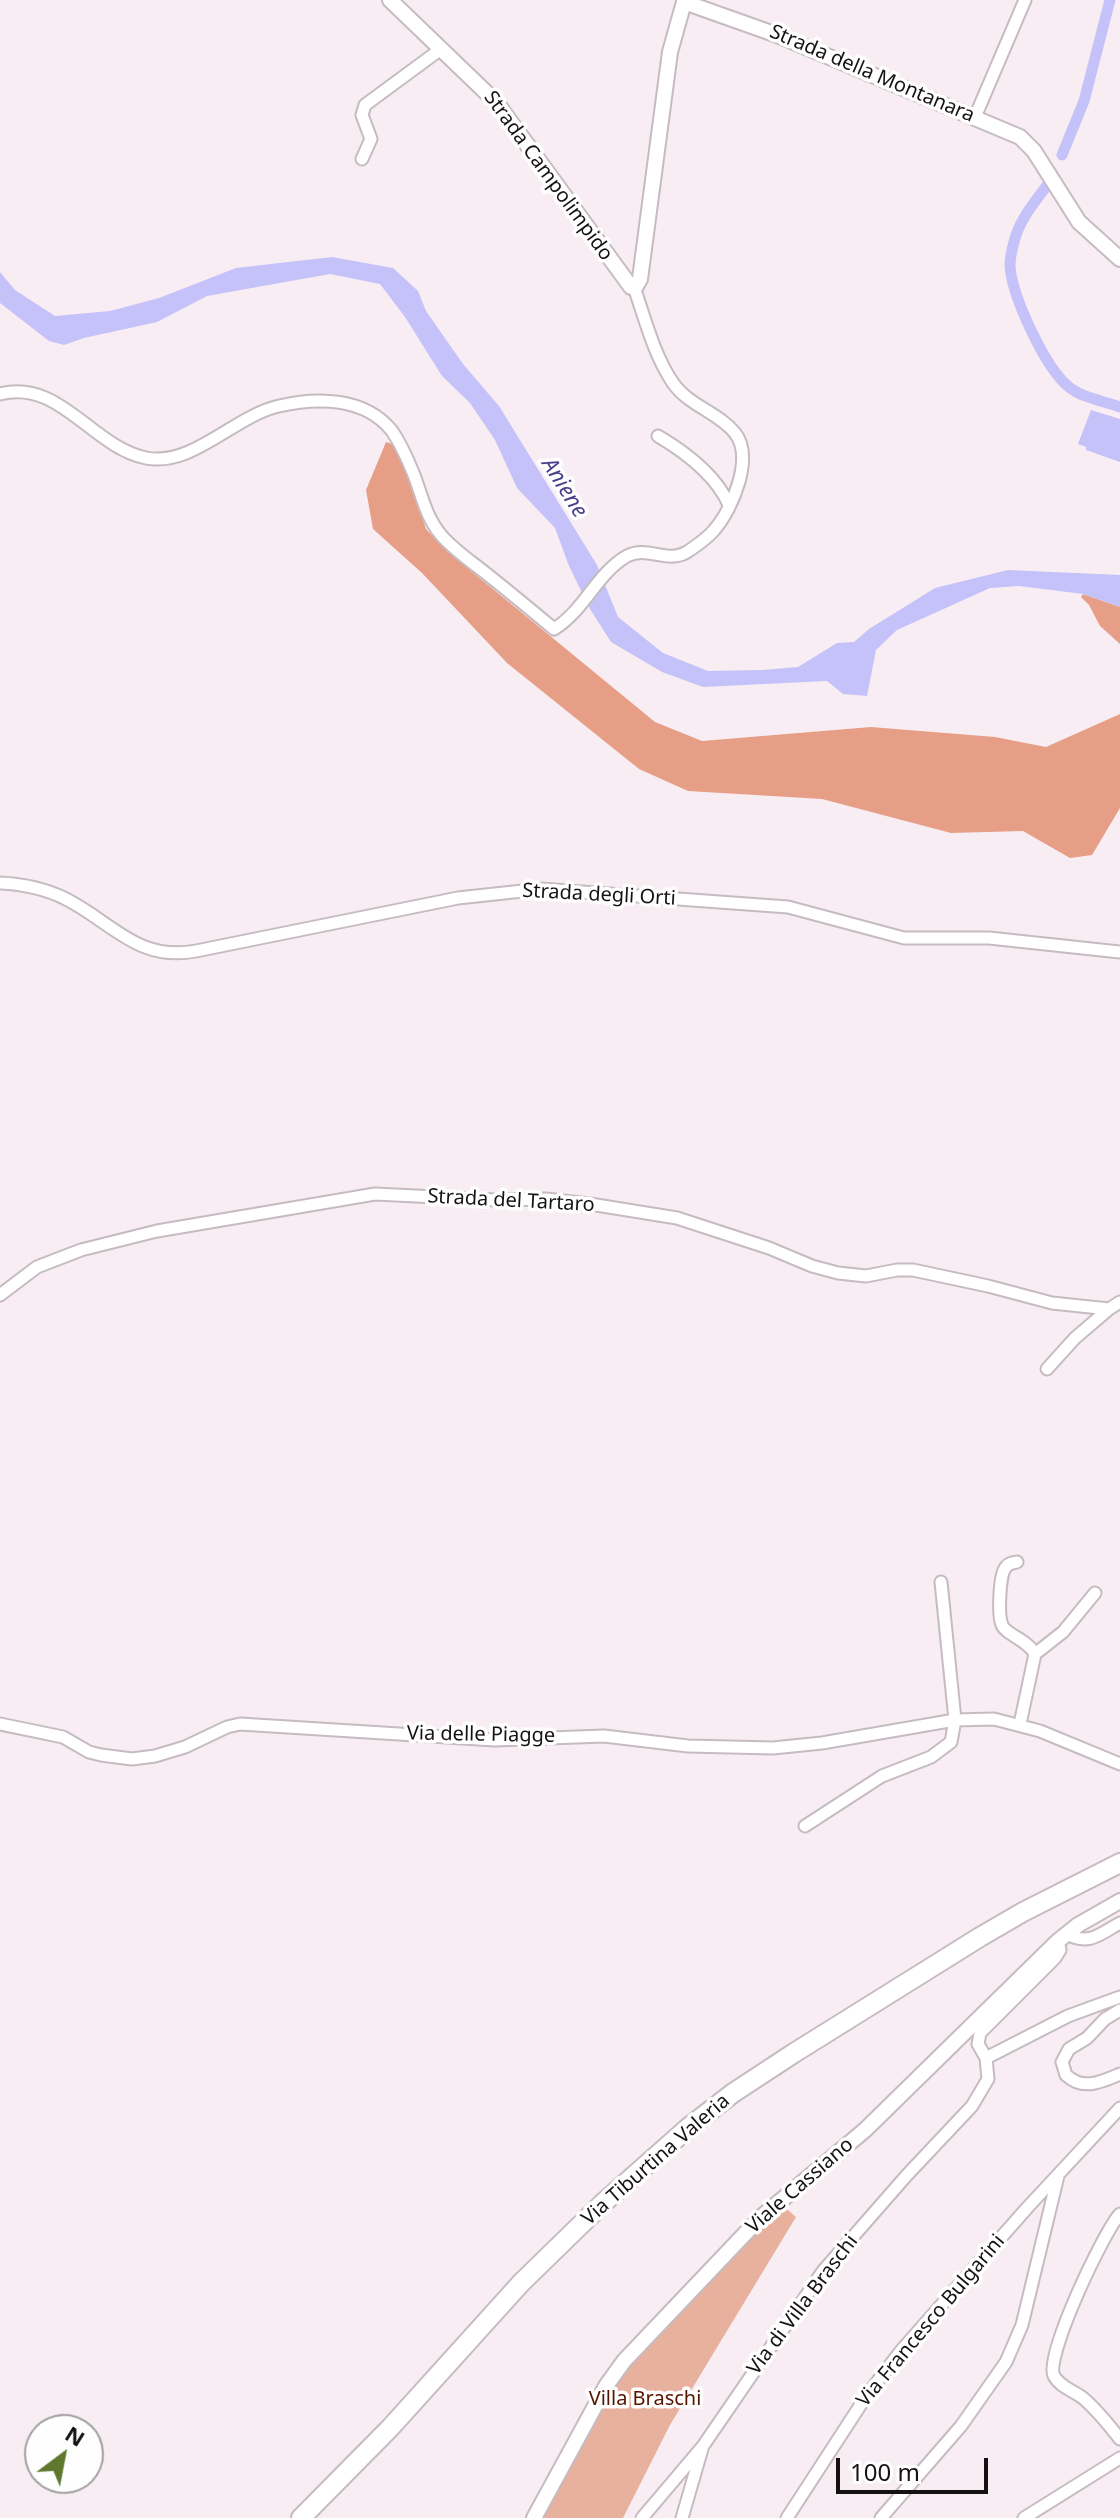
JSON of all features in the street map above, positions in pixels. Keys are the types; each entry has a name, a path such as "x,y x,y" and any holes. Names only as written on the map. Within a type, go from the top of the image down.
{"main road":[{"name":"Via Tiburtina Valeria","path":"301,2518 390,2428 538,2266 689,2127 733,2093 794,2053 980,1937 1120,1863"}],"street":[{"name":"Strada Campolimpido","path":"390,0 504,112 624,280 634,287"},
{"path":"975,117 1025,0"},
{"path":"0,394 23,391 45,397 112,445 154,459 192,450 250,416 281,405 326,400 358,407 377,418 394,434 426,511 441,535 554,629 577,609 619,562 633,553 669,557 683,554 713,532 729,505 744,463 740,441 728,427 691,402 673,383 654,347 634,287 640,279 670,52 684,1"},
{"name":"Strada della Montanara","path":"684,1 777,35 1020,137 1034,151 1084,228 1120,259"},
{"path":"362,159 371,139 362,115 365,105 441,49"},
{"path":"658,436 689,457 718,487 729,505"},
{"name":"Strada degli Orti","path":"0,883 50,892 76,904 138,944 168,954 181,954 458,898 541,889 788,907 907,939 989,938 1120,952"},
{"name":"Strada del Tartaro","path":"0,1295 37,1267 74,1252 157,1231 375,1194 497,1200 546,1199 632,1210 677,1218 838,1273 866,1276 913,1270 1047,1302 1115,1305"},
{"path":"1047,1369 1075,1338 1115,1305"},
{"path":"1017,1562 1009,1564 1003,1573 1001,1621 1006,1630 1027,1642 1035,1654"},
{"path":"805,1826 882,1776 938,1753 953,1738 955,1720 941,1582"},
{"path":"1020,1724 1035,1654 1063,1632 1095,1593"},
{"name":"Via delle Piagge","path":"0,1724 63,1737 89,1752 132,1759 185,1747 240,1724 494,1740 604,1736 688,1746 762,1748 822,1743 955,1720 994,1719 1020,1724 1120,1764"},
{"name":"Viale Cassiano","path":"534,2518 604,2389 624,2361 759,2219 865,2130 1063,1938 1120,1901"},
{"path":"1063,1938 1088,1940 1120,1923"},
{"name":"Via di Villa Braschi","path":"642,2518 703,2446 823,2271 972,2106 988,2079 986,2058 978,2044 980,2033 1055,1958 1063,1938"},
{"path":"986,2058 1068,2016 1120,1997"},
{"path":"1120,2010 1069,2049 1062,2062 1066,2075 1079,2083 1099,2083 1120,2074"},
{"name":"Via Francesco Bulgarini","path":"787,2518 867,2395 900,2352 1059,2172 1120,2108"},
{"path":"881,2518 961,2426 1006,2362 1022,2325 1059,2172"},
{"path":"1120,2214 1108,2230 1079,2290 1052,2366 1057,2380 1086,2400 1120,2439"},
{"path":"682,2518 703,2446"},
{"path":"1024,2518 1120,2458"},
{"path":"799,2518 808,2488"}],"green space":[{"name":"Villa Braschi","path":"782,2205 796,2217 670,2425 623,2518 541,2518 577,2457 617,2378"}],"shaded area":[{"path":"386,442 399,446 426,529 449,553 655,722 702,741 871,727 995,737 1046,747 1120,714 1120,808 1092,855 1070,858 1023,831 951,833 822,799 688,791 639,769 507,663 422,573 373,529 366,490"},
{"path":"1083,594 1120,607 1120,644 1100,626 1081,597"}],"water":[{"path":"332,257 393,268 418,291 426,311 463,364 499,406 597,565 618,617 663,653 708,671 798,667 837,643 854,642 869,629 935,588 1008,570 1120,575 1120,607 1083,594 1019,586 990,588 897,630 876,650 867,696 843,694 827,681 703,687 662,672 611,642 590,609 555,528 517,488 495,440 470,403 442,376 380,284 330,274 207,296 157,322 64,345 49,341 0,303 0,272 15,290 55,316 110,311 159,298 236,268"},
{"path":"1091,410 1120,419 1120,462 1078,444"}],"waterway":[{"path":"1062,155 1084,101 1110,0"},
{"path":"1048,184 1016,234 1010,266 1017,295 1031,331 1060,378 1080,394 1120,407"}],"water label":[{"name":"Aniene","path":"564,488"}]}
